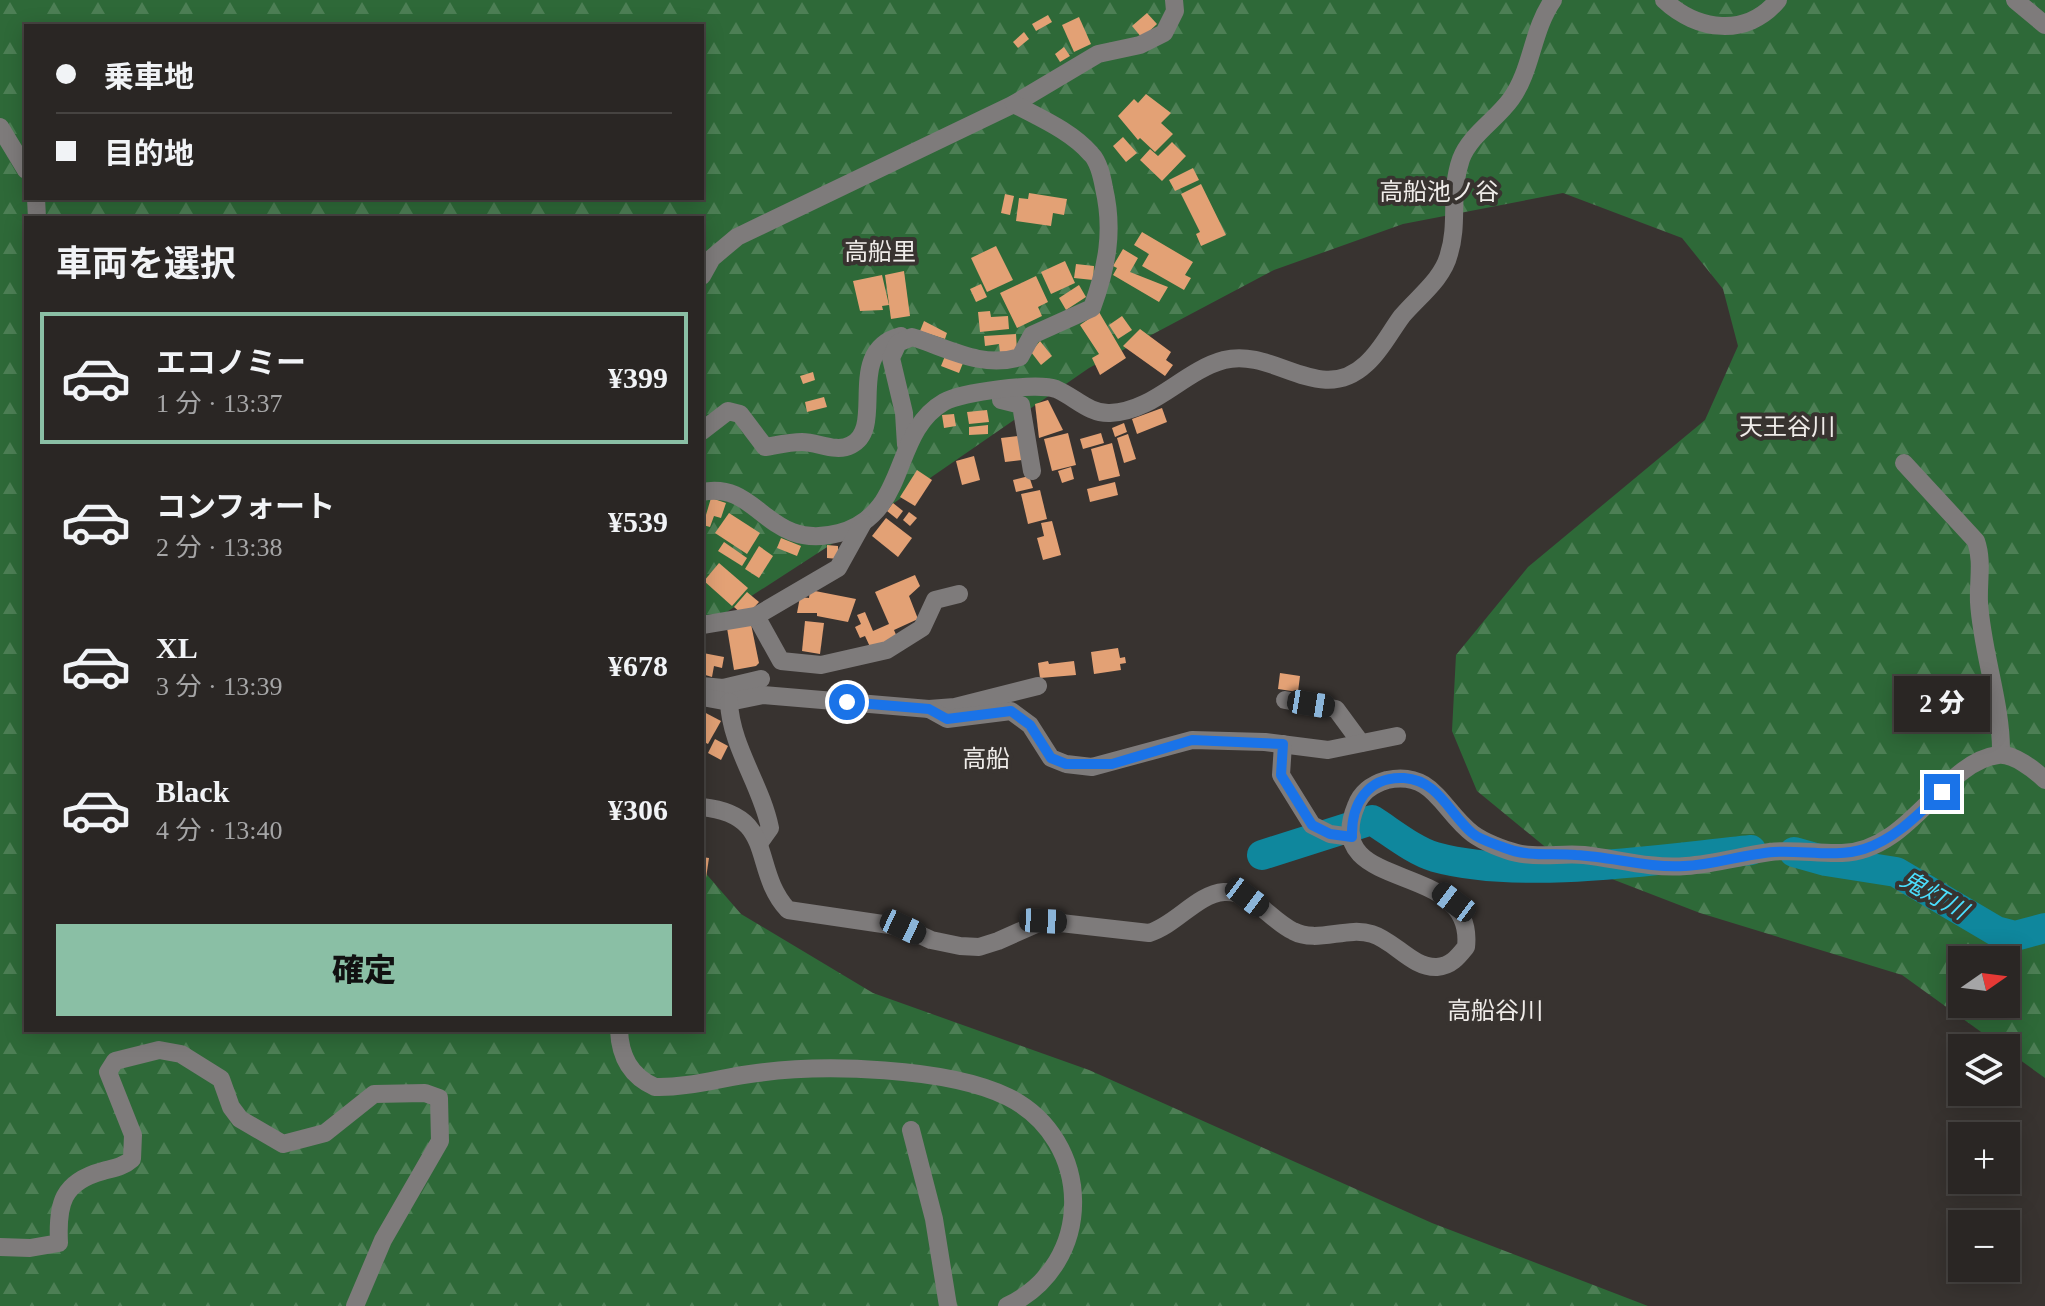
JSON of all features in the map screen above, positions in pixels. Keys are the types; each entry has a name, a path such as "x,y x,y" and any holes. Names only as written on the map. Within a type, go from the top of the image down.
{"street":[{"path":"704,272 712,258 737,237 1014,104 1098,54 1140,45 1164,33 1175,11 1174,0"},
{"path":"704,625 756,616 838,568 866,519 893,488 919,423 945,401 963,394 1052,387 1097,412 1112,413 1153,400 1207,365 1227,359 1247,357 1316,380 1336,381 1353,375 1369,362 1442,271 1452,239 1452,193 1463,155 1513,96 1536,29 1553,0"},
{"path":"1664,0 1698,22 1725,27 1755,21 1778,0"},
{"path":"2015,0 2045,25"},
{"path":"704,429 728,411 740,414 765,447 803,442 837,449 852,445 863,433 867,378 873,357 886,342 899,335 912,337 985,362 1001,363 1020,357 1032,335 1092,308 1104,275 1111,230 1109,210 1094,156 1073,137 1014,104"},
{"path":"0,127 24,167"},
{"path":"906,452 904,413 891,358 898,343 912,337"},
{"path":"1001,391 1001,400 1021,405 1032,471"},
{"path":"1904,463 1976,541 1981,554 1979,601 1990,682 2001,732 2001,754"},
{"path":"704,492 736,494 781,530 798,535 825,536 866,519"},
{"path":"756,616 781,661 821,665 887,650 922,628 935,600 959,594"},
{"path":"704,686 723,688 761,679"},
{"path":"704,697 729,702 763,695 811,702 929,709 955,707 1038,686"},
{"path":"1285,700 1336,709 1361,743"},
{"path":"729,702 730,718 741,753 767,814 770,828 760,842"},
{"path":"929,709 947,719 1011,711 1030,725 1051,758 1066,764 1112,764 1192,740 1283,744 1328,750 1397,736"},
{"path":"1283,744 1281,775 1312,825 1330,834 1352,837"},
{"path":"704,808 745,822 760,842 776,898 788,910 903,927 931,940 979,947 1043,921 1149,933 1165,928 1209,896 1226,891 1247,897 1293,931 1309,936 1356,931 1370,933 1388,940 1419,963 1434,967 1447,965 1458,958 1466,947 1467,933 1454,902 1440,892 1369,864 1357,853 1351,819 1357,802 1369,787 1400,778 1419,780 1435,791 1473,834 1519,854 1588,855 1623,863 1685,866 1773,852 1843,853 1885,840 1978,762 2001,754 2018,761 2045,780"},
{"path":"619,1032 623,1057 632,1072 655,1087 825,1067 956,1080 1008,1097 1038,1120 1060,1152 1072,1189 1073,1229 1056,1263 1039,1283 1024,1298 1007,1306"},
{"path":"0,1247 30,1248 59,1243 60,1204 73,1184 81,1177 125,1165 132,1159 133,1135 108,1072 115,1061 159,1050 181,1054 221,1079 231,1107 240,1119 283,1144 325,1133 374,1094 401,1092 439,1098 440,1141 383,1240 355,1306"},
{"path":"911,1130 934,1219 948,1306"}],"green space":[{"path":"0,0 2045,0 2045,1078 2020,1060 2020,1034 1984,1034 1962,1018 2020,1018 2020,946 1948,946 1948,1008 1902,975 1700,913 1560,859 1477,791 1452,731 1456,655 1528,567 1705,420 1738,346 1723,289 1682,238 1563,193 1403,224 1274,270 1089,368 878,514 704,627 704,216 24,216 24,1032 704,1032 704,871 741,914 873,993 1089,1070 1432,1223 1648,1306 0,1306"}],"building":[{"path":"1147,13 1157,24 1142,38 1132,26"},
{"path":"1048,15 1052,22 1036,31 1032,24"},
{"path":"1079,17 1091,44 1074,52 1062,25"},
{"path":"1024,32 1029,39 1018,48 1013,42"},
{"path":"1064,47 1070,56 1060,62 1055,54"},
{"path":"1146,94 1171,113 1161,123 1173,134 1155,152 1140,138 1138,140 1118,116 1134,99 1138,103"},
{"path":"1123,137 1137,153 1126,162 1113,146"},
{"path":"1172,142 1186,156 1162,181 1140,160 1150,149 1158,156"},
{"path":"1193,168 1199,180 1175,191 1169,180"},
{"path":"1201,184 1226,235 1201,246 1196,234 1200,232 1181,194"},
{"path":"1029,193 1067,199 1064,215 1053,213 1051,226 1016,221 1019,198 1028,199"},
{"path":"1005,194 1014,196 1010,215 1001,213"},
{"path":"1142,232 1193,262 1185,275 1191,278 1184,290 1142,266 1149,254 1134,245"},
{"path":"996,246 1013,280 987,292 971,258"},
{"path":"1123,249 1138,258 1130,272 1168,287 1159,302 1113,275 1117,268 1113,266"},
{"path":"1065,261 1075,283 1051,294 1041,272"},
{"path":"1076,264 1094,266 1093,280 1074,278"},
{"path":"904,271 910,316 891,319 885,275"},
{"path":"882,275 889,305 882,306 883,310 860,311 853,281"},
{"path":"1036,276 1048,302 1038,307 1042,316 1017,328 1000,293"},
{"path":"981,284 987,297 976,302 970,289"},
{"path":"1079,285 1086,297 1066,310 1059,298"},
{"path":"990,311 991,317 1008,316 1009,329 980,332 978,312"},
{"path":"1099,312 1126,358 1100,375 1092,358 1099,354 1080,325"},
{"path":"1122,316 1132,330 1118,339 1109,325"},
{"path":"924,321 947,333 945,339 920,331"},
{"path":"1140,329 1171,352 1166,360 1173,365 1165,376 1123,346"},
{"path":"1016,334 1017,351 1000,353 999,344 985,346 984,336"},
{"path":"1040,341 1052,356 1041,365 1031,352"},
{"path":"945,356 963,363 959,373 941,366"},
{"path":"813,372 815,380 803,384 800,376"},
{"path":"824,397 827,407 807,412 805,402"},
{"path":"1048,400 1063,430 1039,438 1035,404"},
{"path":"1162,408 1167,422 1137,434 1132,419"},
{"path":"987,410 989,422 969,424 967,412"},
{"path":"954,414 956,426 944,428 942,415"},
{"path":"1124,423 1127,432 1115,437 1112,428"},
{"path":"988,425 988,434 969,435 969,427"},
{"path":"1068,433 1076,465 1052,471 1044,439"},
{"path":"1101,433 1104,443 1083,449 1080,439"},
{"path":"1128,434 1136,459 1124,463 1117,438"},
{"path":"1019,436 1022,460 1005,462 1001,438"},
{"path":"1112,443 1120,476 1099,481 1091,449"},
{"path":"974,456 980,480 962,485 956,461"},
{"path":"1071,467 1074,479 1062,483 1058,471"},
{"path":"917,470 932,480 915,506 900,497"},
{"path":"1029,476 1033,488 1016,492 1013,480"},
{"path":"1115,482 1118,495 1090,502 1087,489"},
{"path":"1040,490 1047,519 1028,524 1021,494"},
{"path":"711,498 726,503 721,518 714,516 710,527 704,525"},
{"path":"893,503 903,511 897,519 887,511"},
{"path":"909,512 917,518 910,526 903,520"},
{"path":"729,513 760,533 747,554 715,533"},
{"path":"886,518 912,538 898,557 872,536"},
{"path":"1052,521 1061,555 1043,560 1037,538 1044,536 1041,523"},
{"path":"781,538 801,546 797,556 777,548"},
{"path":"724,542 747,558 742,566 718,551"},
{"path":"827,545 838,546 838,559 827,558"},
{"path":"759,546 773,556 759,578 745,569"},
{"path":"719,563 748,588 732,606 704,581"},
{"path":"915,575 920,586 909,596 918,619 894,630 897,637 871,649 865,636 860,638 855,627 861,624 857,615 865,612 873,631 889,624 875,592"},
{"path":"810,590 856,599 848,622 817,616 817,613 797,613 800,597 809,598"},
{"path":"747,592 759,602 749,613 741,613 734,607"},
{"path":"805,621 824,623 820,654 802,651"},
{"path":"751,624 759,663 734,670 727,628"},
{"path":"1118,648 1120,658 1125,657 1126,663 1120,664 1121,670 1094,674 1091,652"},
{"path":"704,653 724,657 722,668 714,666 712,677 704,675"},
{"path":"1048,661 1049,664 1074,661 1076,675 1040,678 1038,663"},
{"path":"1280,673 1300,676 1298,692 1278,689"},
{"path":"704,712 721,721 708,744 704,742"},
{"path":"715,739 728,746 721,760 708,753"},
{"path":"704,857 709,858 704,878"}],"waterway":[{"name":"鬼灯川","path":"1262,855 1372,820 1427,854 1470,864 1549,868 1592,866 1751,850"},
{"name":"鬼灯川","path":"1794,852 1826,861 1896,872 1996,931 2015,936 2045,928"}],"district":[{"name":"高船池ノ谷","path":"1439,192"},
{"name":"高船里","path":"880,252"},
{"name":"天王谷川","path":"1787,427"},
{"name":"高船","path":"986,759"},
{"name":"高船谷川","path":"1495,1011"}],"route":[{"path":"847,702 877,707 929,709 947,719 1011,711 1030,725 1051,758 1066,764 1092,767 1192,740 1283,744 1281,775 1312,825 1330,834 1352,837 1351,819 1357,802 1369,787 1400,778 1419,780 1435,791 1473,834 1519,854 1588,855 1623,863 1685,866 1773,852 1843,853 1864,849 1885,840 1908,824 1942,792"}]}
